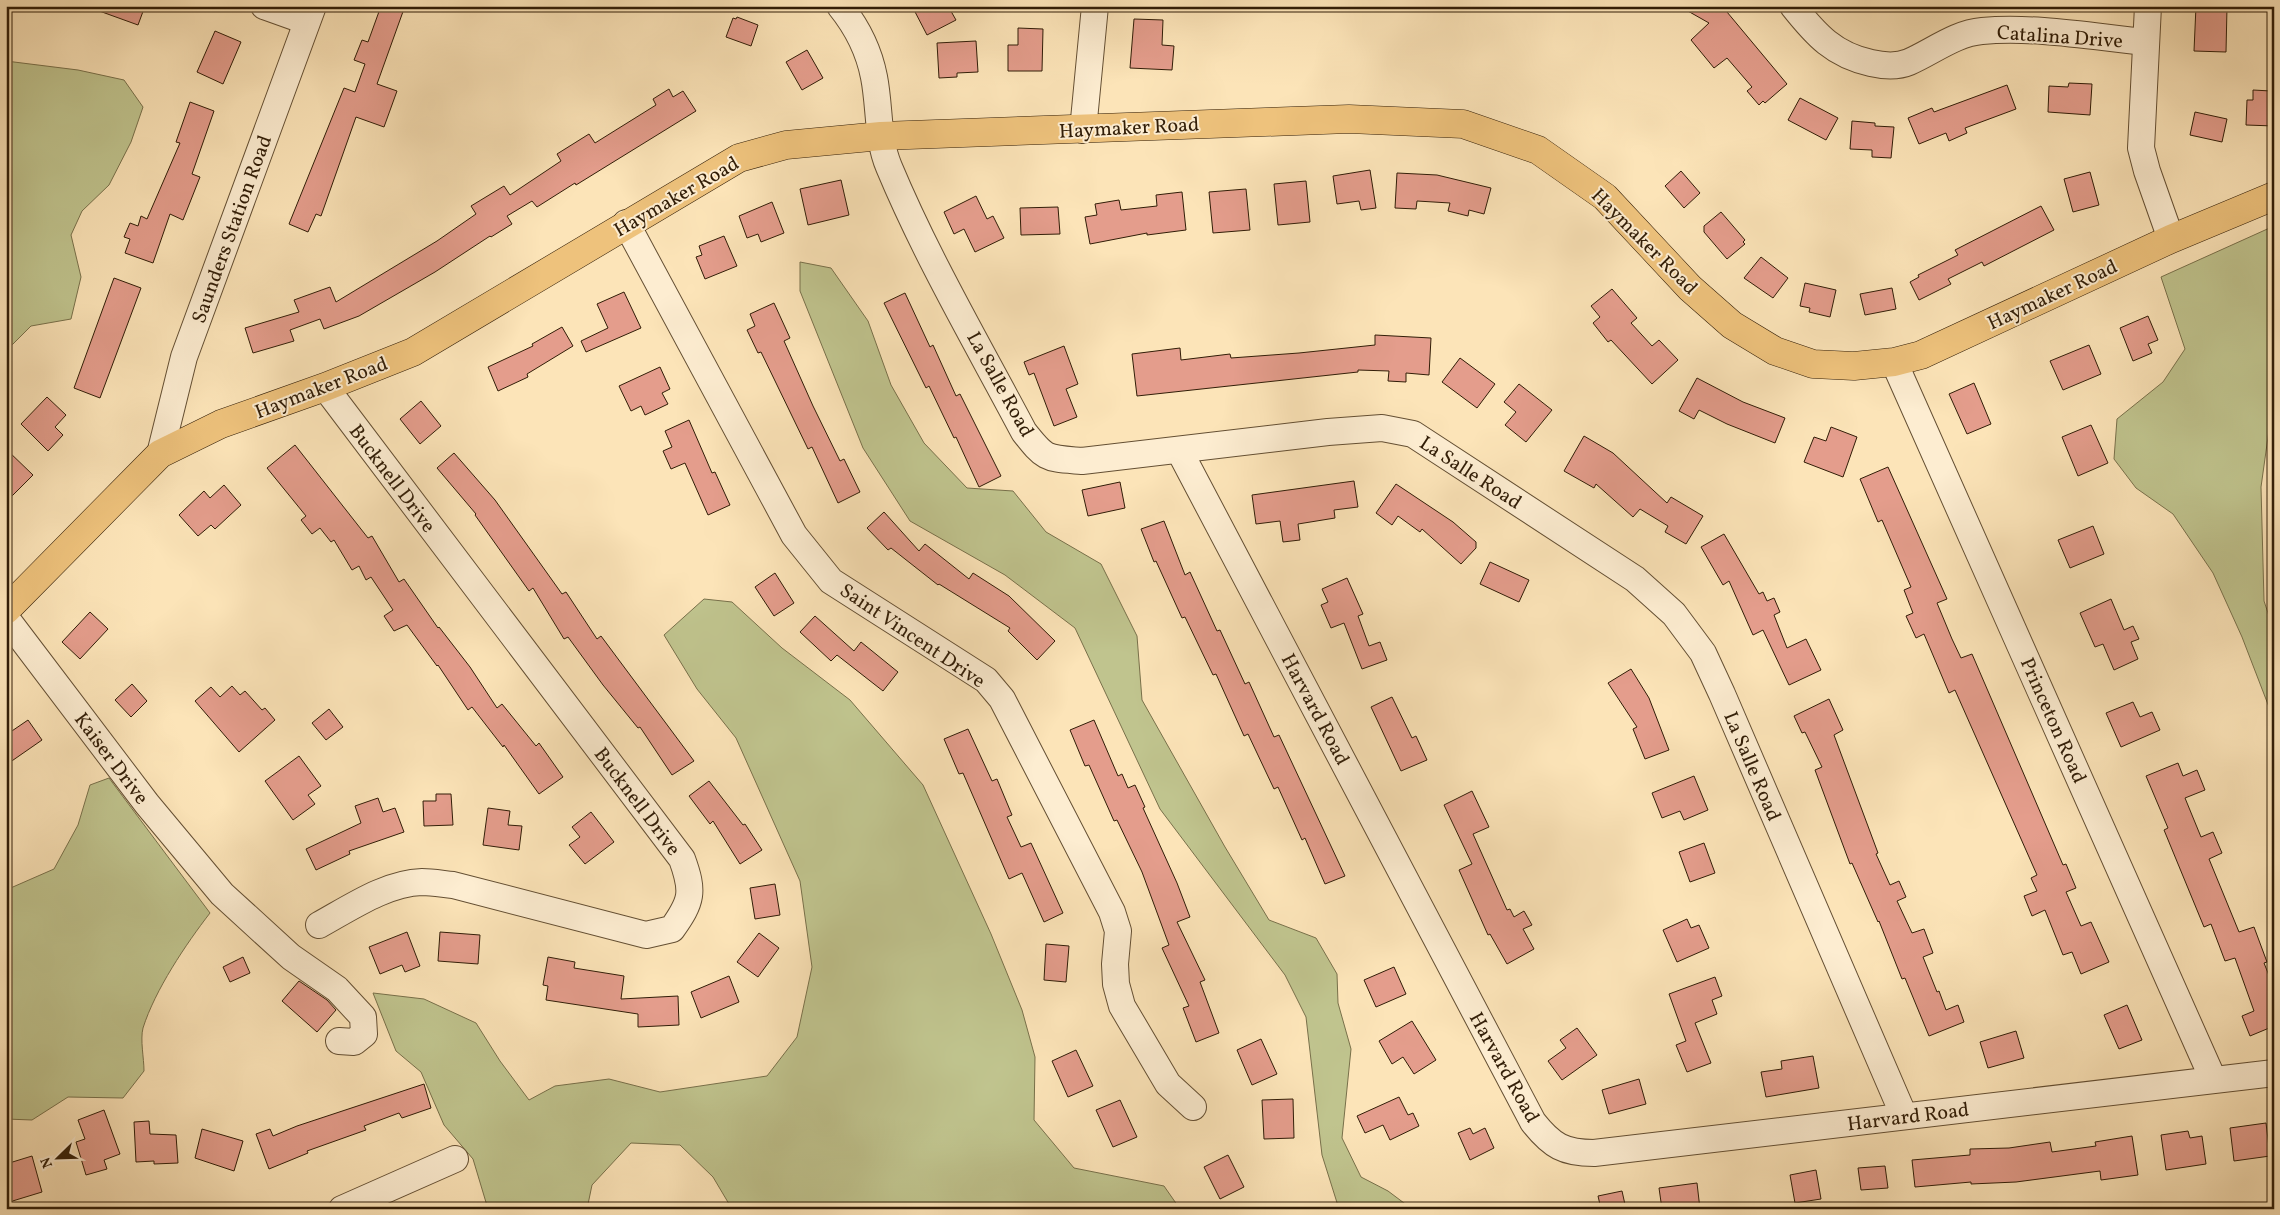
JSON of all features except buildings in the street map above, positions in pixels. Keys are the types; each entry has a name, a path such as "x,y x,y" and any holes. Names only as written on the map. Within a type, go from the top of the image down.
{"main road":[{"name":"Haymaker Road","path":"6,610 160,454 221,424 325,387 413,352 626,223 739,158 786,145 881,136 1349,119 1463,124 1538,150 1605,197 1690,288 1732,325 1775,351 1813,364 1854,366 1894,362 1921,355 2171,239 2274,196"}],"street":[{"path":"264,6 309,14"},
{"name":"La Salle Road","path":"840,6 861,37 871,69 881,136 888,165 922,237 1024,432 1042,454 1056,459 1082,461 1373,428 1413,434 1635,580 1674,614 1703,653 1722,694 1904,1116"},
{"path":"1083,130 1095,6"},
{"name":"Catalina Drive","path":"1794,6 1814,32 1838,52 1861,61 1887,66 1907,63 1947,42 1979,31 2003,29 2146,42"},
{"path":"2148,6 2141,148 2147,171 2171,239"},
{"name":"Saunders Station Road","path":"160,454 184,357 309,14"},
{"name":"Saint Vincent Drive","path":"626,223 794,536 831,581 986,680 1002,699 1112,912 1118,931 1115,964 1116,984 1122,1006 1168,1084 1193,1107"},
{"name":"Princeton Road","path":"1894,362 2213,1079"},
{"name":"Bucknell Drive","path":"319,925 366,899 392,888 421,882 453,885 646,935 672,929 687,908 691,882 682,859 325,387"},
{"name":"Harvard Road","path":"1179,450 1533,1122 1545,1137 1556,1146 1575,1153 1594,1153 2274,1073"},
{"name":"Kaiser Drive","path":"6,618 147,804 222,894 291,957 337,989 363,1017 364,1034 354,1042 339,1041"},
{"path":"342,1209 455,1159"}],"green space":[{"path":"6,61 78,70 124,80 143,107 131,142 109,185 82,211 71,235 81,277 71,319 31,326 6,351"},
{"path":"2274,226 2274,394 2261,487 2264,601 2274,631 2274,720 2242,637 2213,573 2173,514 2136,488 2114,459 2117,419 2163,382 2185,349 2161,277"},
{"path":"800,262 831,268 868,321 891,385 924,443 967,488 1013,491 1046,532 1101,564 1137,636 1142,700 1225,847 1269,920 1316,938 1337,974 1338,1003 1351,1049 1342,1138 1361,1177 1388,1191 1412,1209 1339,1209 1322,1155 1306,1017 1285,975 1160,809 1075,628 1005,575 910,521 863,448 800,291"},
{"path":"704,599 732,602 782,648 850,700 923,785 991,934 1022,1010 1035,1057 1034,1120 1074,1168 1164,1186 1180,1209 732,1209 713,1177 680,1145 631,1143 592,1185 587,1209 488,1209 473,1159 444,1125 421,1072 396,1051 373,993 424,999 476,1023 500,1061 529,1100 555,1086 609,1079 660,1092 767,1076 797,1037 812,967 800,881 736,738 697,689 664,635"},
{"path":"109,778 210,913 181,953 155,998 142,1033 144,1071 123,1098 68,1097 32,1120 6,1119 6,890 54,869 78,825 90,785"}]}
